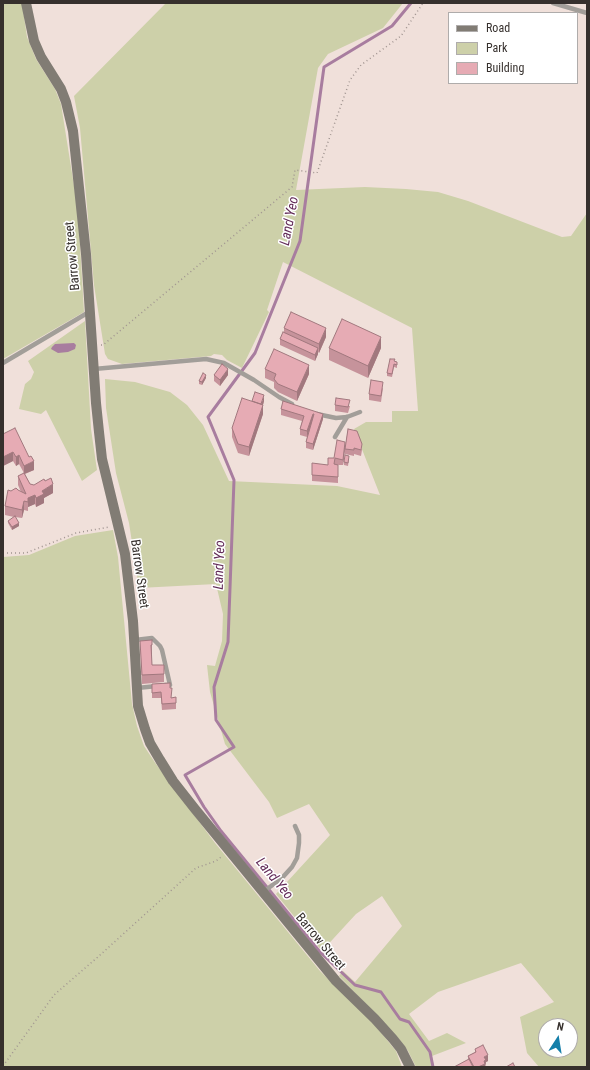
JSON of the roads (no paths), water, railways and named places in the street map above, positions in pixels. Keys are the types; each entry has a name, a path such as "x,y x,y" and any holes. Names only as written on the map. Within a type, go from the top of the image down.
{"main road":[{"name":"Barrow Street","path":"26,3 34,41 41,57 61,89 66,102 73,131 86,247 96,403 102,459 125,554 134,640 138,706 145,730 150,743 173,781 336,981 375,1019 401,1049 410,1067"}],"lane":[{"path":"553,3 587,13"},
{"path":"3,363 90,312"},
{"path":"94,369 206,359 224,363 254,380 279,397 297,406"},
{"path":"310,411 323,416 336,418 347,417 360,412"},
{"path":"335,437 347,417"},
{"path":"134,640 152,638 160,646 170,685 137,688"},
{"path":"263,892 282,878 292,867 297,858 299,835 295,826"}],"waterway":[{"name":"Land Yeo","path":"411,3 392,26 324,67 300,241 255,353 208,417 234,480 228,642 214,687 216,720 234,747 185,775 204,807 221,831 320,952 355,985 381,992 400,1019 409,1022 430,1052 433,1067"}]}
